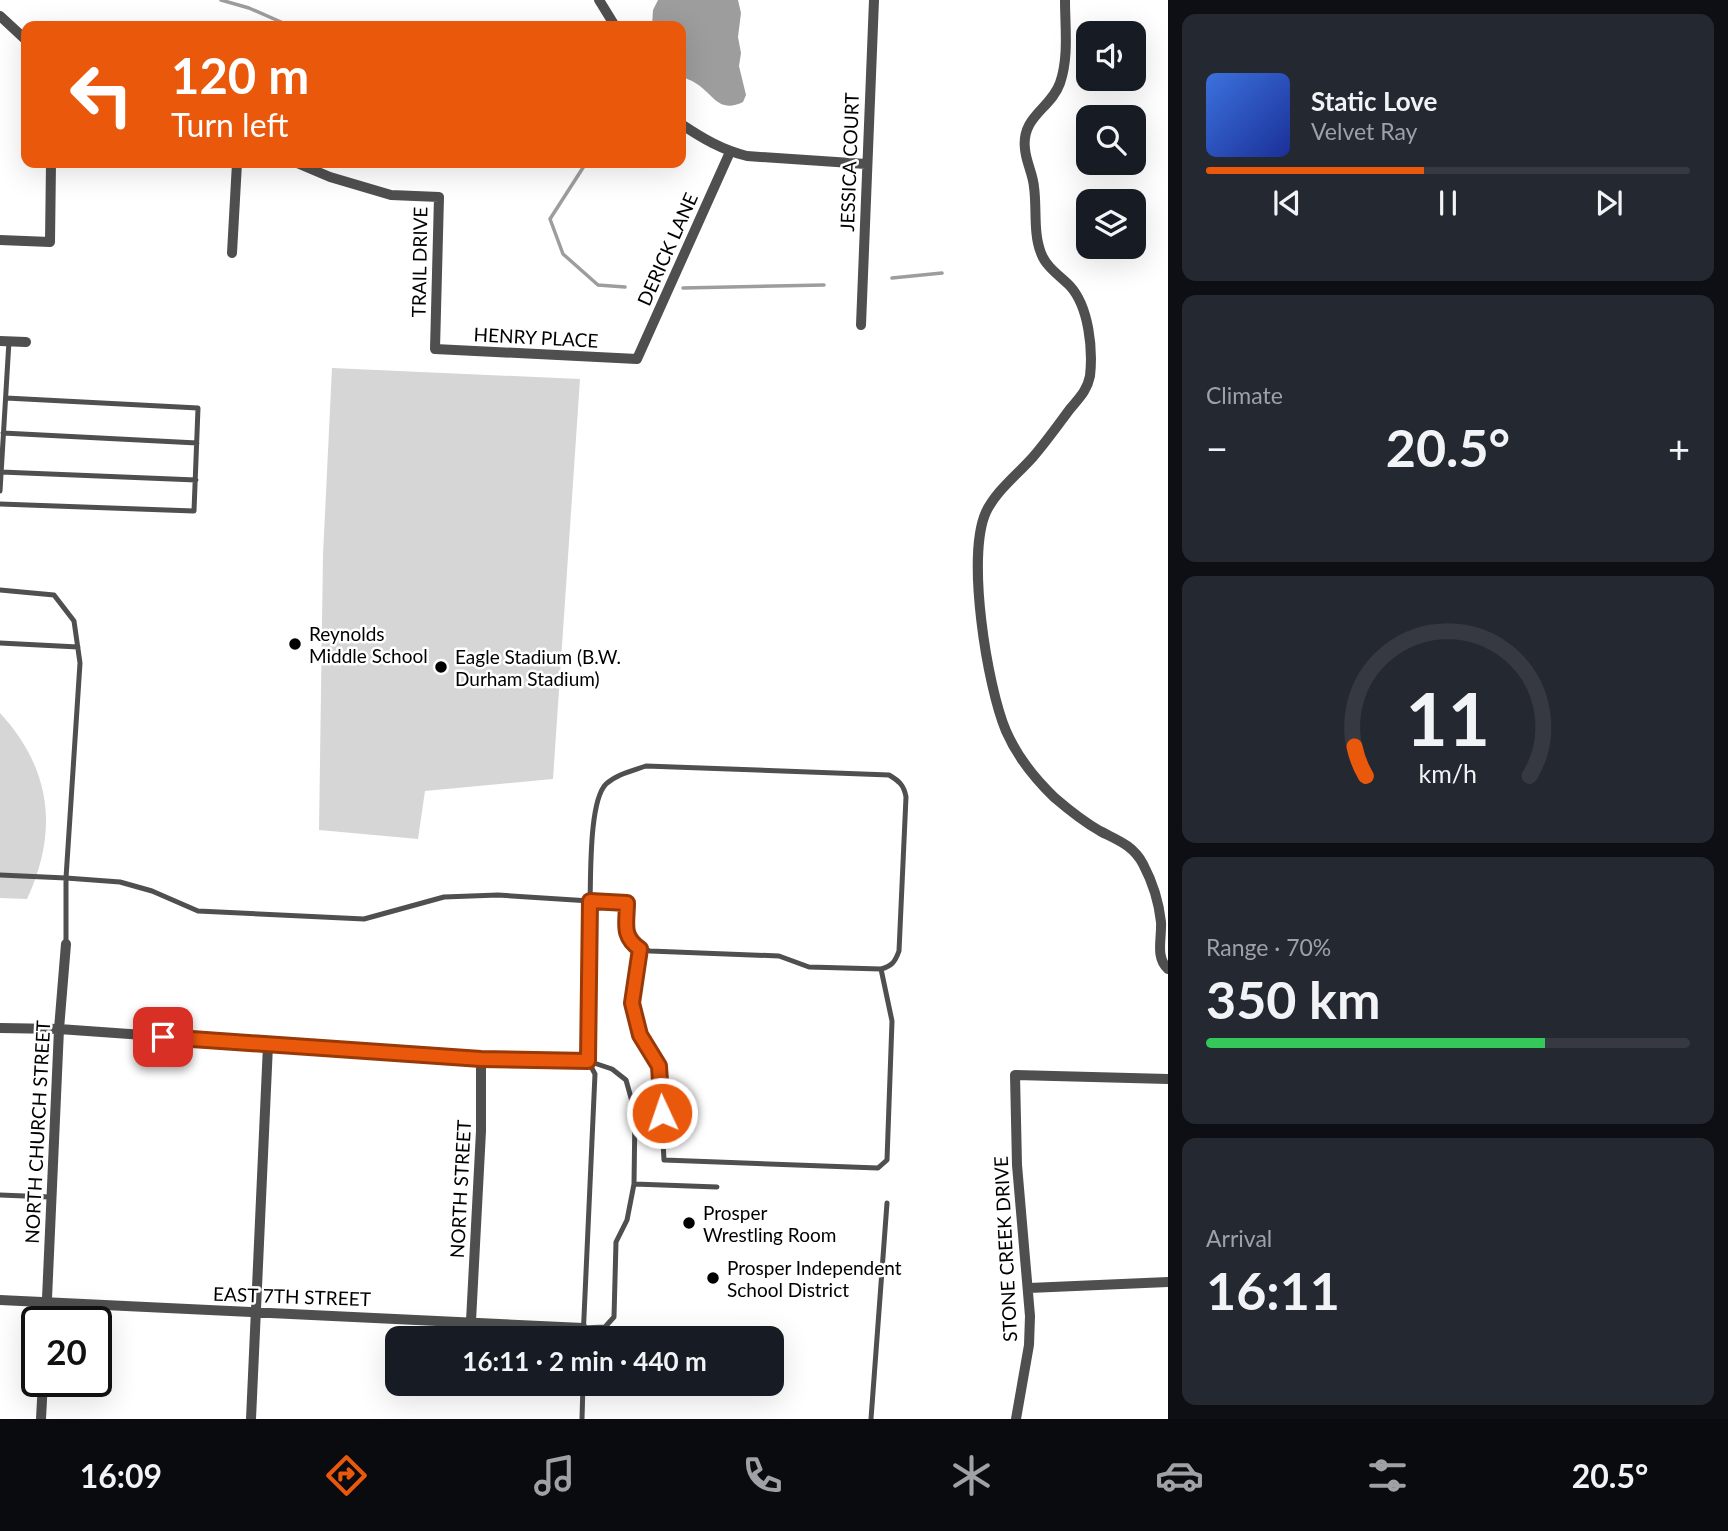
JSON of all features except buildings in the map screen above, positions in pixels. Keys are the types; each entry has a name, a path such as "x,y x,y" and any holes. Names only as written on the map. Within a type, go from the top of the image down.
{"street":[{"path":"599,0 612,21"},
{"name":"JESSICA COURT","path":"861,325 874,0"},
{"path":"1065,4 1065,58 1060,84 1028,125 1024,148 1034,185 1040,253 1077,294 1082,305 1090,349 1090,377 1084,394 1038,451 992,501 986,513 979,538 982,621 993,691 1007,732 1030,770 1056,798 1100,831 1124,842 1142,862 1161,921 1160,955 1162,963 1168,969"},
{"path":"0,16 21,35"},
{"path":"686,127 730,152 775,160 866,164"},
{"name":"DERICK LANE","path":"636,359 730,152"},
{"path":"0,240 50,242 51,168"},
{"path":"232,253 237,168"},
{"name":"TRAIL DRIVE","path":"309,168 391,195 439,197 435,349"},
{"path":"5,341 26,342"},
{"name":"HENRY PLACE","path":"435,349 636,359"},
{"name":"NORTH CHURCH STREET","path":"47,1306 50,1197 66,944"},
{"path":"0,1028 59,1029 481,1059 588,1061"},
{"path":"251,1419 268,1045"},
{"name":"NORTH STREET","path":"471,1321 481,1131 481,1059"},
{"name":"STONE CREEK DRIVE","path":"1016,1419 1029,1345 1029,1288 1017,1165 1015,1075 1168,1079"},
{"path":"1029,1288 1168,1282"},
{"name":"EAST 7TH STREET","path":"0,1300 471,1321 518,1326"},
{"path":"41,1419 42,1397"}],"lane":[{"path":"0,491 6,398 5,341"},
{"path":"0,504 194,511 198,408 6,398"},
{"path":"4,433 197,443"},
{"path":"1,472 195,480"},
{"path":"0,590 54,596 74,621 80,663 66,878 66,944"},
{"path":"0,643 78,647"},
{"path":"0,875 120,882 152,891 198,911 364,919 444,897 498,895 590,901 627,903 626,934 631,943 640,949 779,956 809,967 881,970 895,962 899,951 906,803 904,787 889,775 646,766 620,774 604,785 595,805 590,901 588,1061 595,1074 583,1326"},
{"path":"640,949 632,1003 640,1035 659,1066 664,1160 878,1168 887,1160 892,1021 881,970"},
{"path":"588,1061 612,1069 626,1080 635,1112 634,1184 627,1220 616,1242 614,1317 605,1326"},
{"path":"634,1184 717,1187"},
{"path":"0,1195 50,1197"},
{"path":"872,1419 887,1203"},
{"path":"582,1419 583,1396"}],"shaded area":[{"path":"658,0 738,0 741,13 739,66 746,95 743,102 728,106 722,104 686,78 686,21 652,21 653,10"},
{"name":"Eagle Stadium (B.W. Durham Stadium)","path":"332,368 580,379 553,779 425,791 418,839 319,830 323,555"},
{"path":"0,713 30,756 45,801 43,849 27,899 0,898"}],"waterway":[{"path":"221,0 279,21"},
{"path":"583,168 550,219 563,254 598,285 625,287"},
{"path":"892,278 942,273"},
{"path":"683,288 824,285"}],"place":[{"name":"Reynolds Middle School","path":"295,644"},
{"name":"Eagle Stadium (B.W. Durham Stadium)","path":"441,667"},
{"name":"Prosper Wrestling Room","path":"689,1223"},
{"name":"Prosper Independent School District","path":"713,1278"}],"route":[{"path":"163,1037 481,1059 588,1061 590,901 627,903 626,934 631,943 640,949 632,1003 640,1035 659,1066 662,1113"}]}
